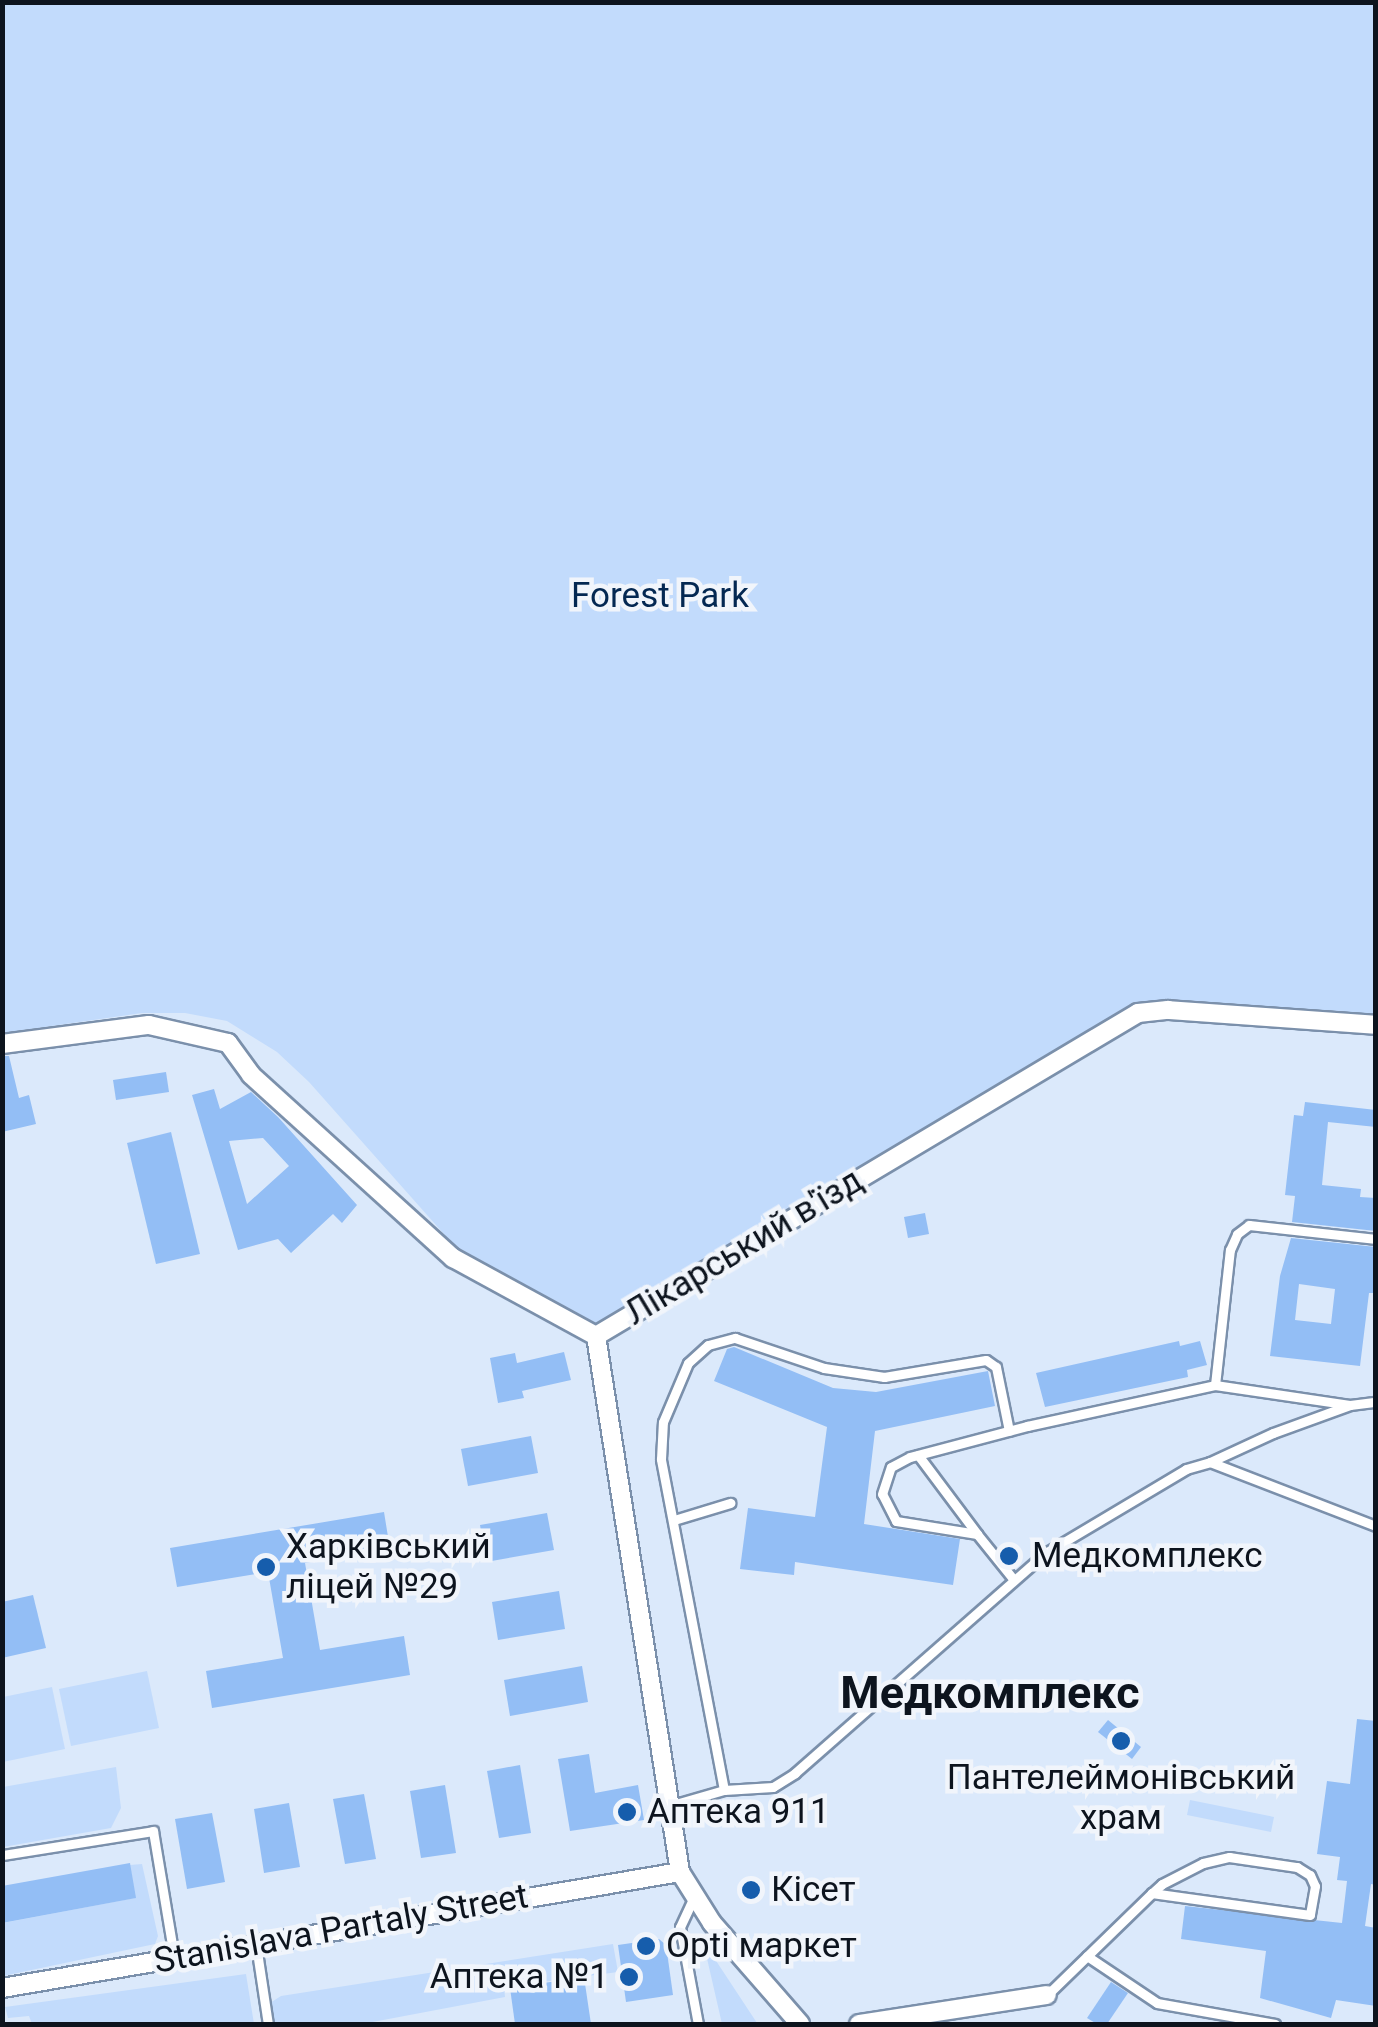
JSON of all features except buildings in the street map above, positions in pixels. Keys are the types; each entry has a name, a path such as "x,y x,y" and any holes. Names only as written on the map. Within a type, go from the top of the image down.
{"street":[{"name":"Лікарський в'їзд","path":"2,1044 149,1026 228,1043 251,1075 454,1258 490,1282 596,1336 1138,1013 1168,1010 1376,1025"},
{"path":"596,1336 680,1872 758,1980 800,2024"},
{"name":"Stanislava Partaly Street","path":"2,1988 680,1872"},
{"path":"859,2024 1047,1995"}],"lane":[{"path":"1215,1385 1230,1250 1237,1234 1248,1225 1376,1240"},
{"path":"724,1790 661,1459 663,1422 688,1363 716,1341 735,1338 824,1368 884,1377 986,1360 996,1368 1010,1431"},
{"path":"977,1534 902,1524 890,1516 882,1494 896,1462 1010,1431 1215,1385 1350,1405 1376,1402"},
{"path":"672,1805 724,1790 772,1787 795,1773 1057,1545 1173,1476 1350,1405"},
{"path":"918,1455 1014,1580"},
{"path":"1210,1462 1376,1526"},
{"path":"674,1520 730,1503"},
{"path":"2,1855 152,1832 174,1956"},
{"path":"1047,1995 1152,1892 1187,1871 1229,1857 1297,1866 1310,1875 1315,1886 1310,1915 1152,1892"},
{"path":"694,1895 680,1926 698,2024"},
{"path":"256,1942 268,2024"},
{"path":"1087,1956 1157,2003 1275,2024"}],"green space":[{"name":"Forest Park","path":"2,3 1375,3 1375,1024 1134,1014 1085,1032 596,1324 482,1268 459,1251 309,1082 277,1052 227,1021 185,1013 142,1013 3,1033"},
{"path":"147,1671 159,1728 71,1746 59,1689"},
{"path":"52,1687 65,1749 3,1762 3,1697"},
{"path":"116,1767 121,1808 111,1828 3,1847 3,1787"},
{"path":"1190,1800 1274,1817 1271,1832 1187,1815"},
{"path":"142,1864 158,1936 155,1944 3,1976 3,1923 135,1898 130,1865"},
{"path":"703,1941 757,2023 758,2024 722,2024"},
{"path":"613,1944 618,1972 504,1987 505,1997 362,2024 271,2024 270,2003 281,1996"},
{"path":"246,1974 254,2024 32,2024 29,2016 8,2018 5,2007"}],"place":[{"name":"Медкомплекс","path":"1009,1556"},
{"name":"Харківський ліцей №29","path":"266,1567"},
{"name":"Пантелеймонівський храм","path":"1121,1741"},
{"name":"Аптека 911","path":"627,1812"},
{"name":"Кісет","path":"751,1890"},
{"name":"Opti маркет","path":"646,1946"},
{"name":"Аптека №1","path":"629,1977"}],"district":[{"name":"Медкомплекс","path":"990,1693"}]}
